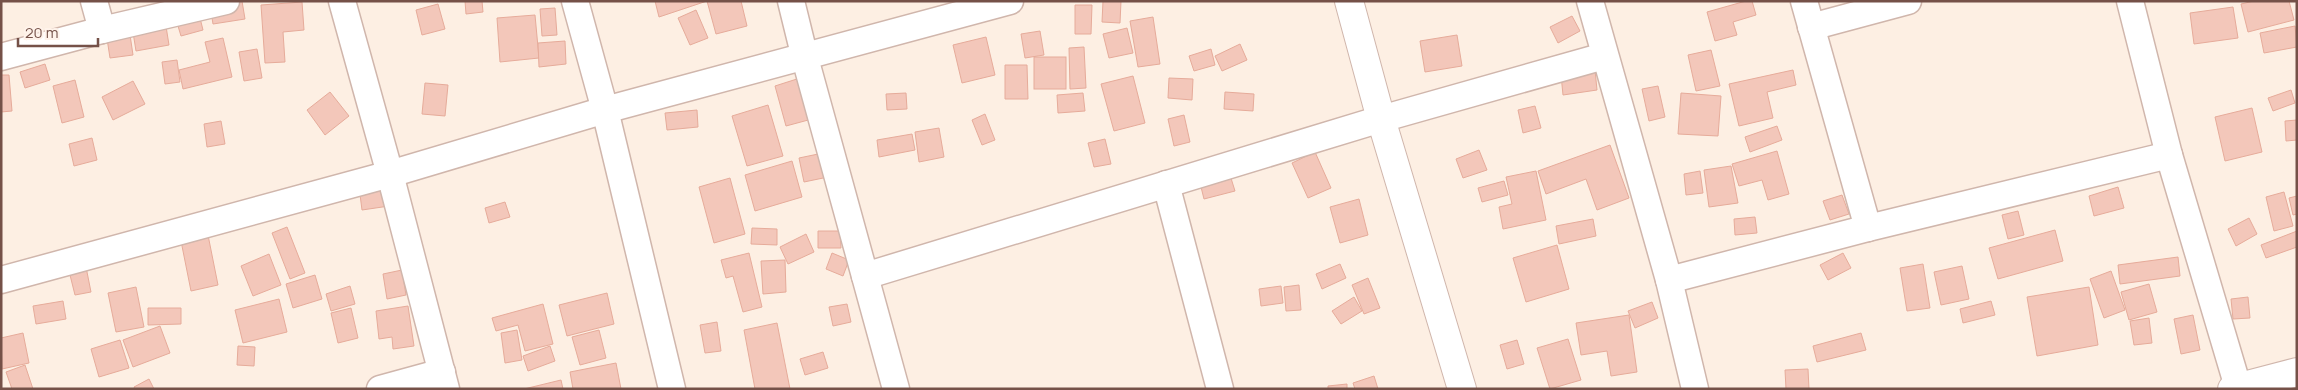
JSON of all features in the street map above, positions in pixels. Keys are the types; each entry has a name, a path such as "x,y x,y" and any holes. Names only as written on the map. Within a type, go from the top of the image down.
{"street":[{"path":"94,1 102,30"},
{"path":"1,57 102,30 226,1"},
{"path":"342,1 444,380 380,389"},
{"path":"575,1 606,110 672,389"},
{"path":"791,1 896,389"},
{"path":"1,280 390,174 606,110 805,58 1010,1"},
{"path":"1349,1 1381,119 1462,389"},
{"path":"1590,1 1668,280 1695,389"},
{"path":"1804,1 1868,228"},
{"path":"1811,28 1908,1"},
{"path":"2130,1 2169,155 2235,388 2293,378"},
{"path":"865,276 1381,119 1604,56"},
{"path":"1668,280 1868,228 2169,155"},
{"path":"1166,184 1220,389"}],"building":[{"path":"242,1 245,19 213,24 210,6"},
{"path":"465,1 482,1 483,12 466,14"},
{"path":"655,1 707,1 659,17"},
{"path":"707,1 741,1 747,26 716,34"},
{"path":"1103,1 1121,1 1120,23 1102,22"},
{"path":"1752,1 1756,15 1733,22 1737,35 1715,41 1707,12"},
{"path":"2254,1 2289,1 2294,20 2248,32 2241,4"},
{"path":"302,2 304,30 283,32 285,62 265,63 261,5"},
{"path":"438,4 445,29 422,35 416,10"},
{"path":"1075,5 1092,5 1091,34 1075,34"},
{"path":"2233,7 2238,38 2194,44 2190,13"},
{"path":"555,8 557,35 542,36 540,9"},
{"path":"198,10 203,30 181,36 175,16"},
{"path":"696,10 708,38 690,45 678,18"},
{"path":"535,15 539,58 500,62 497,18"},
{"path":"1572,16 1580,31 1558,43 1550,27"},
{"path":"1153,17 1160,64 1138,67 1130,21"},
{"path":"165,20 169,45 136,51 132,26"},
{"path":"2295,26 2297,47 2264,53 2260,33"},
{"path":"129,28 133,55 110,58 106,32"},
{"path":"1127,28 1133,53 1109,58 1103,34"},
{"path":"1040,31 1044,55 1025,58 1021,34"},
{"path":"1457,35 1462,66 1425,72 1420,41"},
{"path":"986,37 995,75 962,83 953,45"},
{"path":"223,38 232,77 183,89 179,70 210,62 205,42"},
{"path":"565,41 566,64 539,67 538,43"},
{"path":"1240,44 1247,60 1222,71 1215,56"},
{"path":"1084,47 1086,88 1070,89 1069,48"},
{"path":"257,49 262,78 244,81 239,52"},
{"path":"1211,49 1215,65 1194,71 1189,56"},
{"path":"1711,50 1720,86 1696,91 1688,55"},
{"path":"1034,57 1066,57 1066,89 1034,89"},
{"path":"177,60 180,82 165,84 162,62"},
{"path":"45,64 50,80 25,88 20,72"},
{"path":"1005,65 1027,65 1028,99 1005,99"},
{"path":"1595,70 1597,90 1563,95 1561,75"},
{"path":"1793,70 1796,85 1767,92 1773,118 1739,126 1729,84"},
{"path":"1,75 9,75 12,111 1,112"},
{"path":"1133,76 1145,123 1114,131 1101,84"},
{"path":"800,78 812,119 786,126 775,86"},
{"path":"1169,78 1193,79 1192,100 1168,98"},
{"path":"75,80 84,117 62,123 53,86"},
{"path":"133,81 145,104 113,120 102,97"},
{"path":"425,83 448,85 445,116 422,114"},
{"path":"1658,86 1665,117 1649,121 1642,89"},
{"path":"2291,90 2295,103 2273,111 2268,98"},
{"path":"330,92 349,116 325,135 307,110"},
{"path":"1225,92 1254,94 1253,111 1224,109"},
{"path":"906,93 907,109 887,110 886,94"},
{"path":"1083,93 1085,111 1058,113 1057,95"},
{"path":"1681,93 1721,96 1718,136 1678,134"},
{"path":"768,105 783,156 747,166 732,116"},
{"path":"1535,106 1541,128 1523,133 1518,110"},
{"path":"2252,108 2262,152 2225,161 2215,117"},
{"path":"697,110 698,127 667,130 665,113"},
{"path":"985,114 995,140 982,145 972,120"},
{"path":"1184,115 1190,142 1174,146 1168,119"},
{"path":"2297,120 2297,140 2286,141 2285,121"},
{"path":"221,121 225,144 207,147 204,124"},
{"path":"1777,126 1782,140 1750,152 1745,137"},
{"path":"939,128 944,157 919,162 915,132"},
{"path":"912,134 915,150 879,157 877,140"},
{"path":"92,138 97,160 74,166 69,144"},
{"path":"1105,139 1111,164 1094,167 1088,143"},
{"path":"1610,145 1629,198 1597,210 1586,179 1546,194 1538,171"},
{"path":"1479,150 1487,170 1463,178 1456,159"},
{"path":"1777,151 1789,194 1768,200 1762,180 1739,186 1732,164"},
{"path":"1315,152 1331,188 1308,198 1292,163"},
{"path":"823,153 828,177 804,182 799,158"},
{"path":"792,161 802,197 755,211 745,175"},
{"path":"1731,166 1738,203 1709,207 1704,170"},
{"path":"1536,171 1546,220 1503,229 1499,207 1512,204 1506,177"},
{"path":"1700,171 1703,193 1686,195 1684,174"},
{"path":"391,175 396,205 362,210 358,179"},
{"path":"1230,175 1235,191 1204,199 1200,183"},
{"path":"730,178 745,234 714,243 699,187"},
{"path":"1504,181 1508,195 1482,202 1478,188"},
{"path":"2118,187 2124,208 2094,216 2089,196"},
{"path":"2284,192 2293,226 2274,231 2266,197"},
{"path":"1842,195 1849,214 1830,220 1823,201"},
{"path":"2297,196 2297,214 2293,215 2289,198"},
{"path":"1359,199 1368,235 1340,243 1330,207"},
{"path":"505,202 510,217 489,223 485,208"},
{"path":"2018,211 2024,235 2008,239 2002,215"},
{"path":"1755,217 1757,233 1735,235 1734,219"},
{"path":"2249,218 2257,234 2236,246 2228,229"},
{"path":"1593,219 1596,236 1559,244 1556,226"},
{"path":"287,227 305,273 290,279 272,233"},
{"path":"752,228 777,229 777,245 751,244"},
{"path":"2055,230 2063,261 1998,279 1989,248"},
{"path":"818,231 840,231 841,248 818,248"},
{"path":"2297,231 2297,247 2266,258 2261,245"},
{"path":"806,234 814,252 788,264 780,247"},
{"path":"208,235 218,285 191,291 181,241"},
{"path":"1557,245 1569,289 1526,302 1513,258"},
{"path":"749,253 762,307 743,312 733,276 726,278 721,260"},
{"path":"832,253 849,260 843,276 826,269"},
{"path":"1843,253 1851,268 1828,280 1820,265"},
{"path":"269,254 281,285 253,296 241,266"},
{"path":"2178,257 2180,276 2120,284 2118,265"},
{"path":"785,260 786,292 763,294 761,261"},
{"path":"1340,264 1346,278 1322,289 1316,274"},
{"path":"1923,264 1930,308 1907,311 1900,268"},
{"path":"1962,266 1969,299 1941,305 1934,272"},
{"path":"86,267 91,292 75,295 69,271"},
{"path":"402,270 406,295 387,299 383,274"},
{"path":"2111,271 2125,310 2104,318 2090,279"},
{"path":"315,275 322,299 293,308 286,284"},
{"path":"1368,278 1380,308 1364,314 1352,285"},
{"path":"2149,284 2157,312 2129,320 2121,292"},
{"path":"1299,285 1301,310 1286,311 1284,287"},
{"path":"350,286 355,304 331,311 326,294"},
{"path":"1281,286 1283,303 1261,306 1259,289"},
{"path":"136,287 144,327 116,332 108,293"},
{"path":"2089,287 2098,345 2037,356 2027,297"},
{"path":"607,293 614,324 567,336 559,305"},
{"path":"1354,297 1362,311 1341,324 1332,311"},
{"path":"2248,297 2250,318 2233,319 2231,299"},
{"path":"279,299 287,332 243,343 235,310"},
{"path":"63,301 66,319 36,324 33,306"},
{"path":"1991,301 1995,315 1963,323 1960,309"},
{"path":"1652,302 1658,318 1635,328 1628,311"},
{"path":"543,304 553,344 525,351 518,325 496,331 492,318"},
{"path":"847,304 851,322 833,326 829,307"},
{"path":"408,306 414,346 393,349 392,337 379,339 376,311"},
{"path":"148,308 181,308 181,324 148,325"},
{"path":"351,308 358,338 338,343 331,313"},
{"path":"1629,315 1637,372 1611,376 1607,351 1581,355 1576,323"},
{"path":"2193,315 2200,350 2181,354 2174,319"},
{"path":"2149,318 2152,343 2134,345 2130,321"},
{"path":"717,322 721,351 705,353 700,325"},
{"path":"777,323 790,389 755,389 744,330"},
{"path":"160,326 170,353 133,367 123,340"},
{"path":"517,330 522,360 505,363 501,333"},
{"path":"599,330 606,358 580,365 572,337"},
{"path":"23,333 29,363 2,369 1,338"},
{"path":"1861,333 1866,350 1817,362 1813,346"},
{"path":"1568,339 1581,380 1550,389 1537,348"},
{"path":"120,340 129,368 99,377 91,349"},
{"path":"1517,340 1524,364 1507,369 1500,345"},
{"path":"238,346 255,347 254,366 237,365"},
{"path":"550,346 555,361 528,371 523,356"},
{"path":"823,352 828,368 805,375 800,359"},
{"path":"616,363 621,389 573,389 570,372"},
{"path":"25,365 33,389 12,389 6,372"},
{"path":"1808,369 1809,389 1786,389 1785,370"},
{"path":"1374,376 1378,389 1355,389 1353,383"},
{"path":"149,379 154,389 135,389 134,387"},
{"path":"561,380 563,389 524,389"},
{"path":"1347,384 1347,389 1328,389 1328,386"}]}
